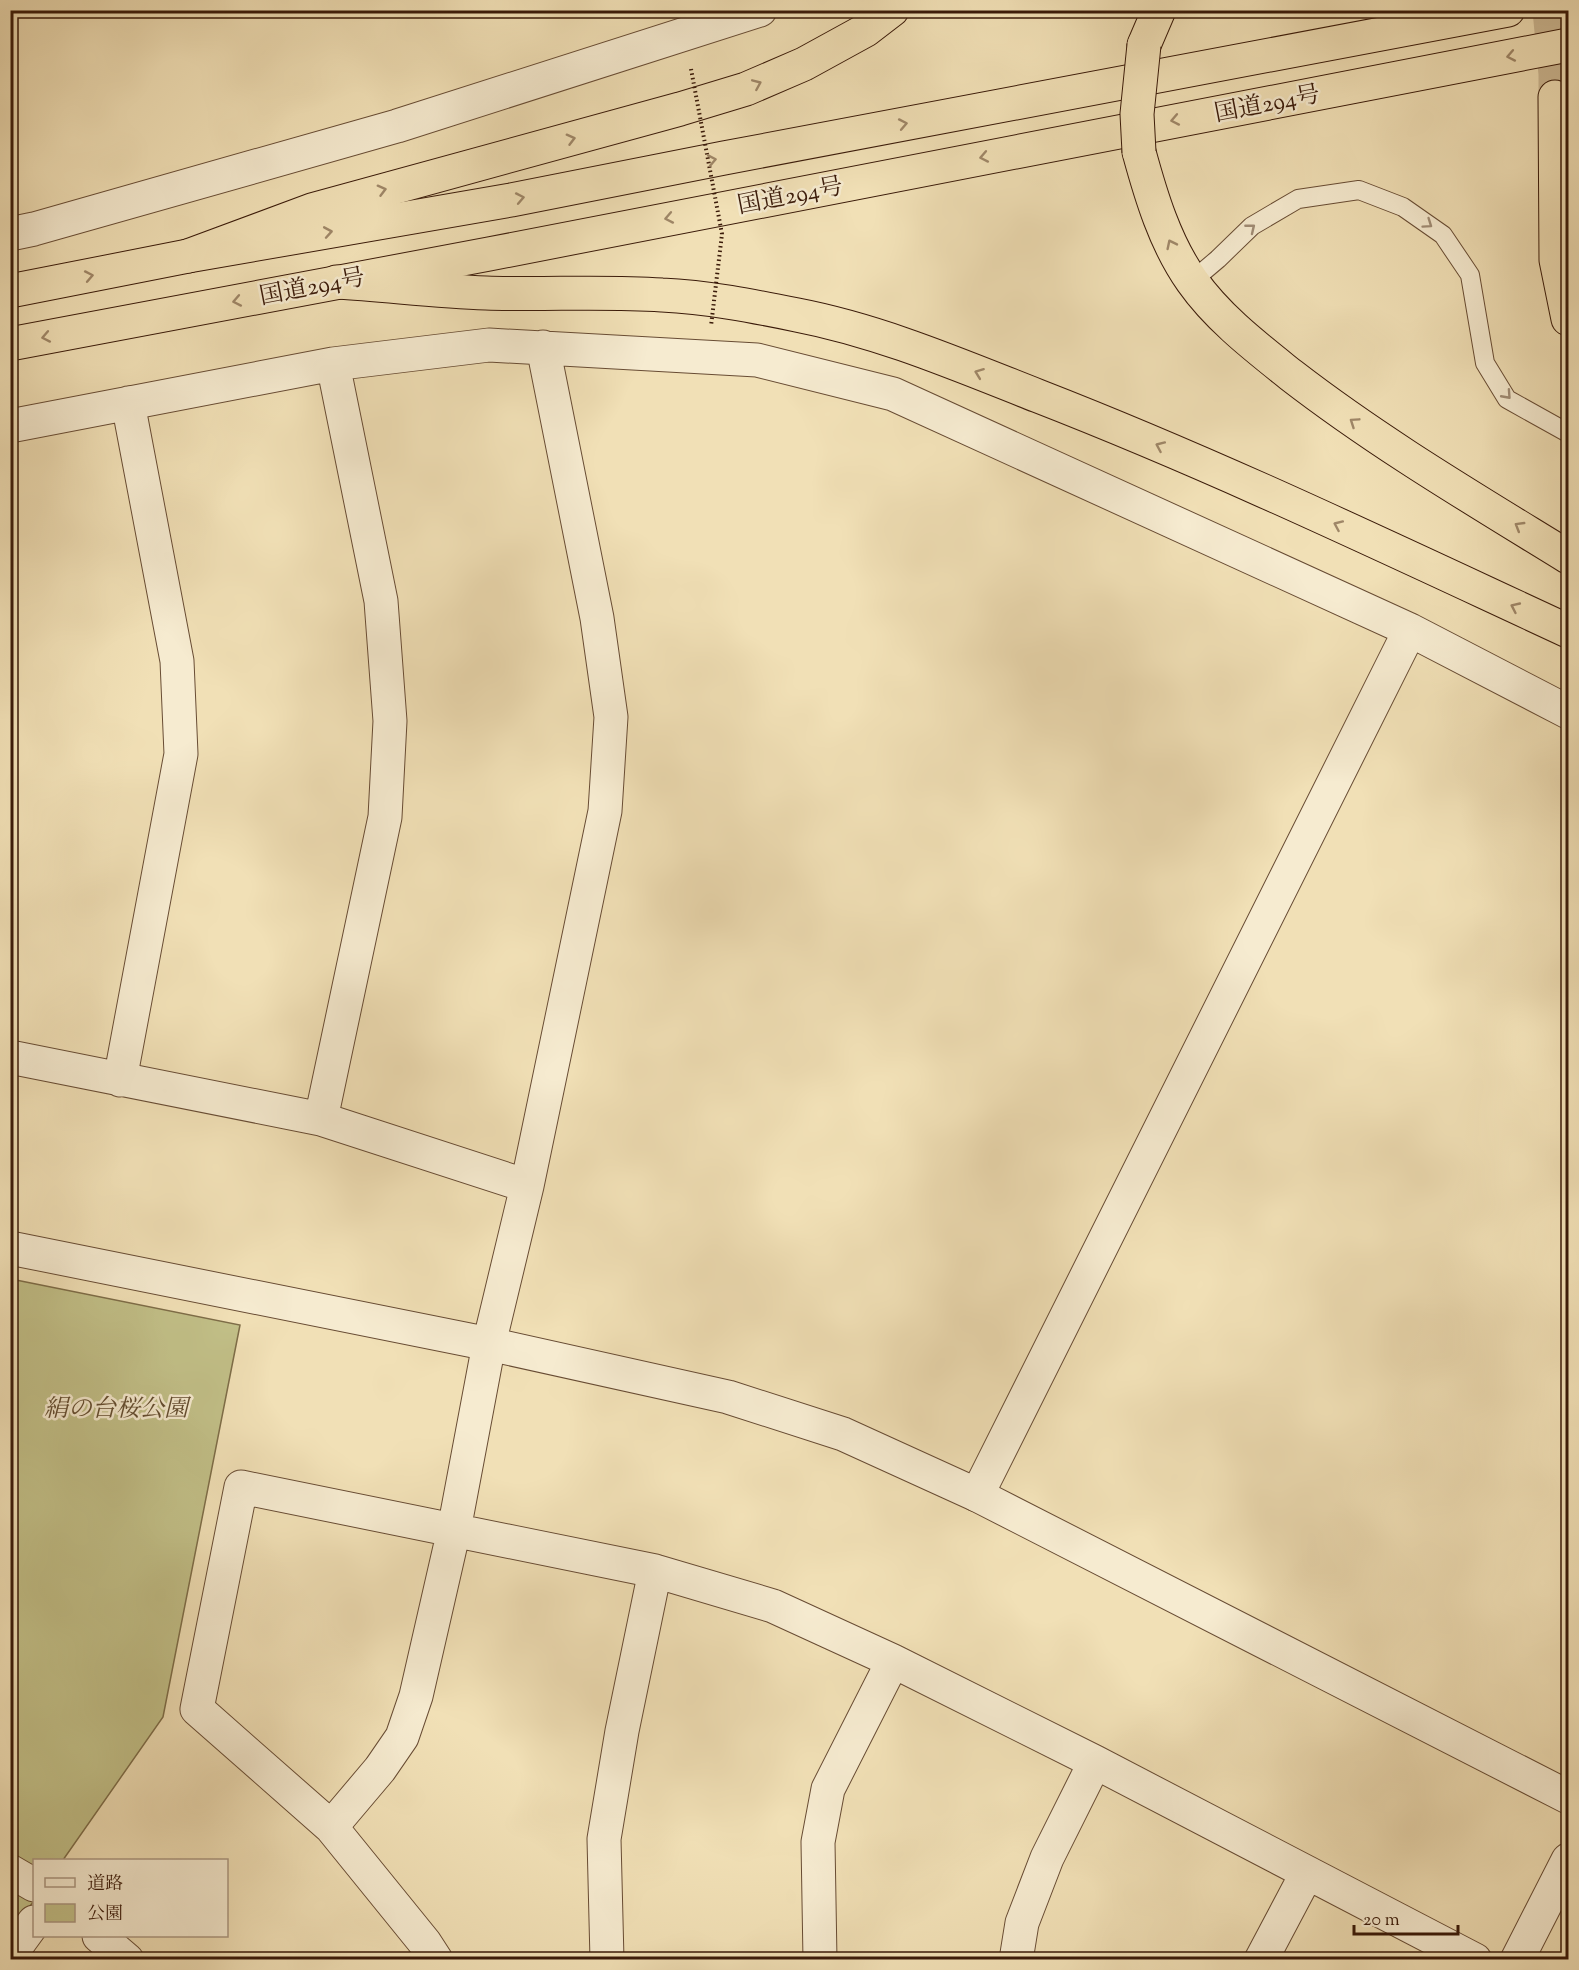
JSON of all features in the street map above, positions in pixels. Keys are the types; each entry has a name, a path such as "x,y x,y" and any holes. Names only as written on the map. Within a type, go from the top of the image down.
{"highway":[{"path":"188,256 312,210 680,110 746,89 804,64 866,30 891,10"},
{"path":"1160,10 1144,45 1137,114 1139,152 1152,200 1172,246 1192,281 1222,316 1271,360 1340,413 1431,473 1569,557"},
{"name":"国道294号","path":"10,291 188,256 511,200 1508,10"},
{"name":"国道294号","path":"10,344 489,254 1569,45"},
{"path":"1555,97 1556,260 1569,319"},
{"path":"336,282 487,293 593,292 665,295 735,303 790,313 872,333 1110,424 1364,536 1569,631"}],"street":[{"path":"10,234 397,126 760,10"},
{"path":"10,426 333,364 489,345 757,360 893,394 1410,630 1569,712"},
{"path":"331,1827 380,1769 402,1737 416,1696 454,1530 489,1344 527,1186 605,811 612,717 597,618 543,347"},
{"path":"321,1119 385,817 390,722 381,601 333,364"},
{"path":"120,1080 181,754 177,660 128,403"},
{"path":"976,1495 1410,630"},
{"path":"10,1056 321,1119 527,1186"},
{"path":"10,1248 489,1344 728,1397 843,1434 976,1495 1569,1797"},
{"path":"436,1959 331,1827 197,1709 241,1487 655,1570 773,1606 893,1660 1475,1959"},
{"path":"608,1959 604,1839 622,1731 655,1570"},
{"path":"820,1959 818,1842 828,1789 893,1660"},
{"path":"1016,1959 1022,1923 1047,1858 1095,1762"},
{"path":"1517,1959 1569,1860"},
{"path":"10,1871 33,1884"},
{"path":"1261,1959 1308,1873"},
{"path":"10,1955 33,1923"},
{"path":"101,1937 127,1959"}],"lane":[{"path":"1192,281 1252,226 1298,199 1359,190 1403,207 1443,235 1470,276 1485,363 1507,399 1569,433"}],"path":[{"path":"691,69 722,234 711,326"}],"green space":[{"name":"絹の台桜公園","path":"11,1279 240,1325 163,1717 64,1859 33,1859 33,1902 11,1930"}],"tunnel":[{"path":"1549,10 1555,97"}]}
